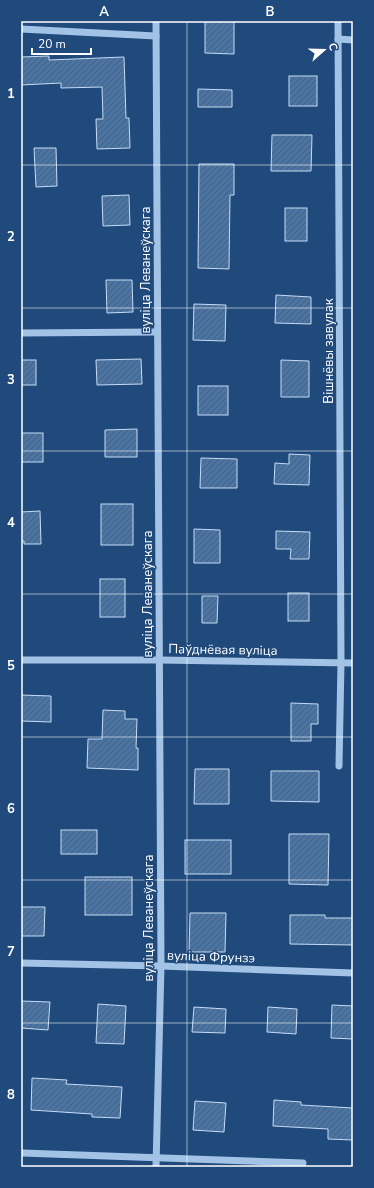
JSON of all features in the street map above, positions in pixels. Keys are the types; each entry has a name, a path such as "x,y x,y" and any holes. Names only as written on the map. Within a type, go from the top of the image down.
{"street":[{"name":"вуліца Леванеўскага","path":"156,21 161,966 156,1167"},
{"name":"Вішнёвы завулак","path":"338,21 341,663 340,766"},
{"path":"21,29 156,36"},
{"path":"338,39 353,40"},
{"path":"21,333 157,332"},
{"name":"Паўднёвая вуліца","path":"21,660 159,660 353,663"},
{"name":"вуліца Фрунзэ","path":"21,963 353,972"},
{"path":"22,1152 303,1163"}],"building":[{"path":"205,21 234,21 234,54 205,53"},
{"path":"49,56 49,60 124,57 126,118 129,118 130,148 97,149 96,119 103,119 102,87 61,88 61,83 21,85 21,57"},
{"path":"289,76 317,76 317,106 289,106"},
{"path":"198,89 232,90 232,107 198,107"},
{"path":"272,135 312,135 311,171 271,171"},
{"path":"34,148 56,148 57,186 36,187"},
{"path":"199,164 234,164 234,195 230,195 229,269 198,268"},
{"path":"129,195 130,225 103,226 102,196"},
{"path":"285,208 307,208 307,241 285,241"},
{"path":"106,280 132,280 133,312 107,313"},
{"path":"276,295 311,297 311,324 275,323"},
{"path":"194,304 226,305 225,341 193,340"},
{"path":"141,359 142,384 97,385 96,360"},
{"path":"21,360 36,360 36,385 21,385"},
{"path":"281,360 309,361 309,397 281,397"},
{"path":"198,386 228,386 228,415 198,415"},
{"path":"137,429 137,457 105,457 105,430"},
{"path":"21,433 43,433 43,462 21,462"},
{"path":"289,454 310,455 309,485 274,484 275,463 289,464"},
{"path":"201,458 237,459 237,488 200,488"},
{"path":"101,504 133,504 133,545 101,545"},
{"path":"40,511 41,544 24,544 24,541 21,541 21,512"},
{"path":"194,529 220,530 220,563 194,563"},
{"path":"276,531 310,532 309,559 290,559 291,549 276,549"},
{"path":"100,579 125,579 125,617 100,617"},
{"path":"288,593 309,593 309,621 288,621"},
{"path":"202,596 218,596 217,623 202,623"},
{"path":"21,695 51,696 51,722 21,721"},
{"path":"291,703 318,704 318,724 311,724 311,741 291,741"},
{"path":"103,710 125,711 125,719 137,719 136,748 138,748 138,770 87,768 88,739 102,739"},
{"path":"195,769 229,769 229,804 194,804"},
{"path":"271,771 319,771 319,802 271,801"},
{"path":"61,830 97,830 97,854 61,854"},
{"path":"289,834 329,834 328,885 289,884"},
{"path":"185,840 231,840 231,874 185,874"},
{"path":"85,877 132,877 132,915 85,915"},
{"path":"21,907 45,907 44,936 21,936"},
{"path":"190,913 226,913 225,952 189,952"},
{"path":"290,915 325,915 325,918 353,918 353,945 290,944"},
{"path":"21,1001 50,1002 48,1030 21,1028"},
{"path":"98,1004 126,1006 124,1044 96,1043"},
{"path":"332,1005 353,1006 353,1039 331,1038"},
{"path":"194,1007 226,1009 225,1033 192,1032"},
{"path":"268,1007 297,1009 296,1034 267,1032"},
{"path":"32,1078 67,1080 66,1084 122,1087 120,1118 92,1117 92,1114 31,1110"},
{"path":"274,1100 301,1102 301,1105 353,1108 353,1140 328,1139 328,1129 273,1126"},
{"path":"195,1101 226,1103 224,1132 193,1130"}]}
